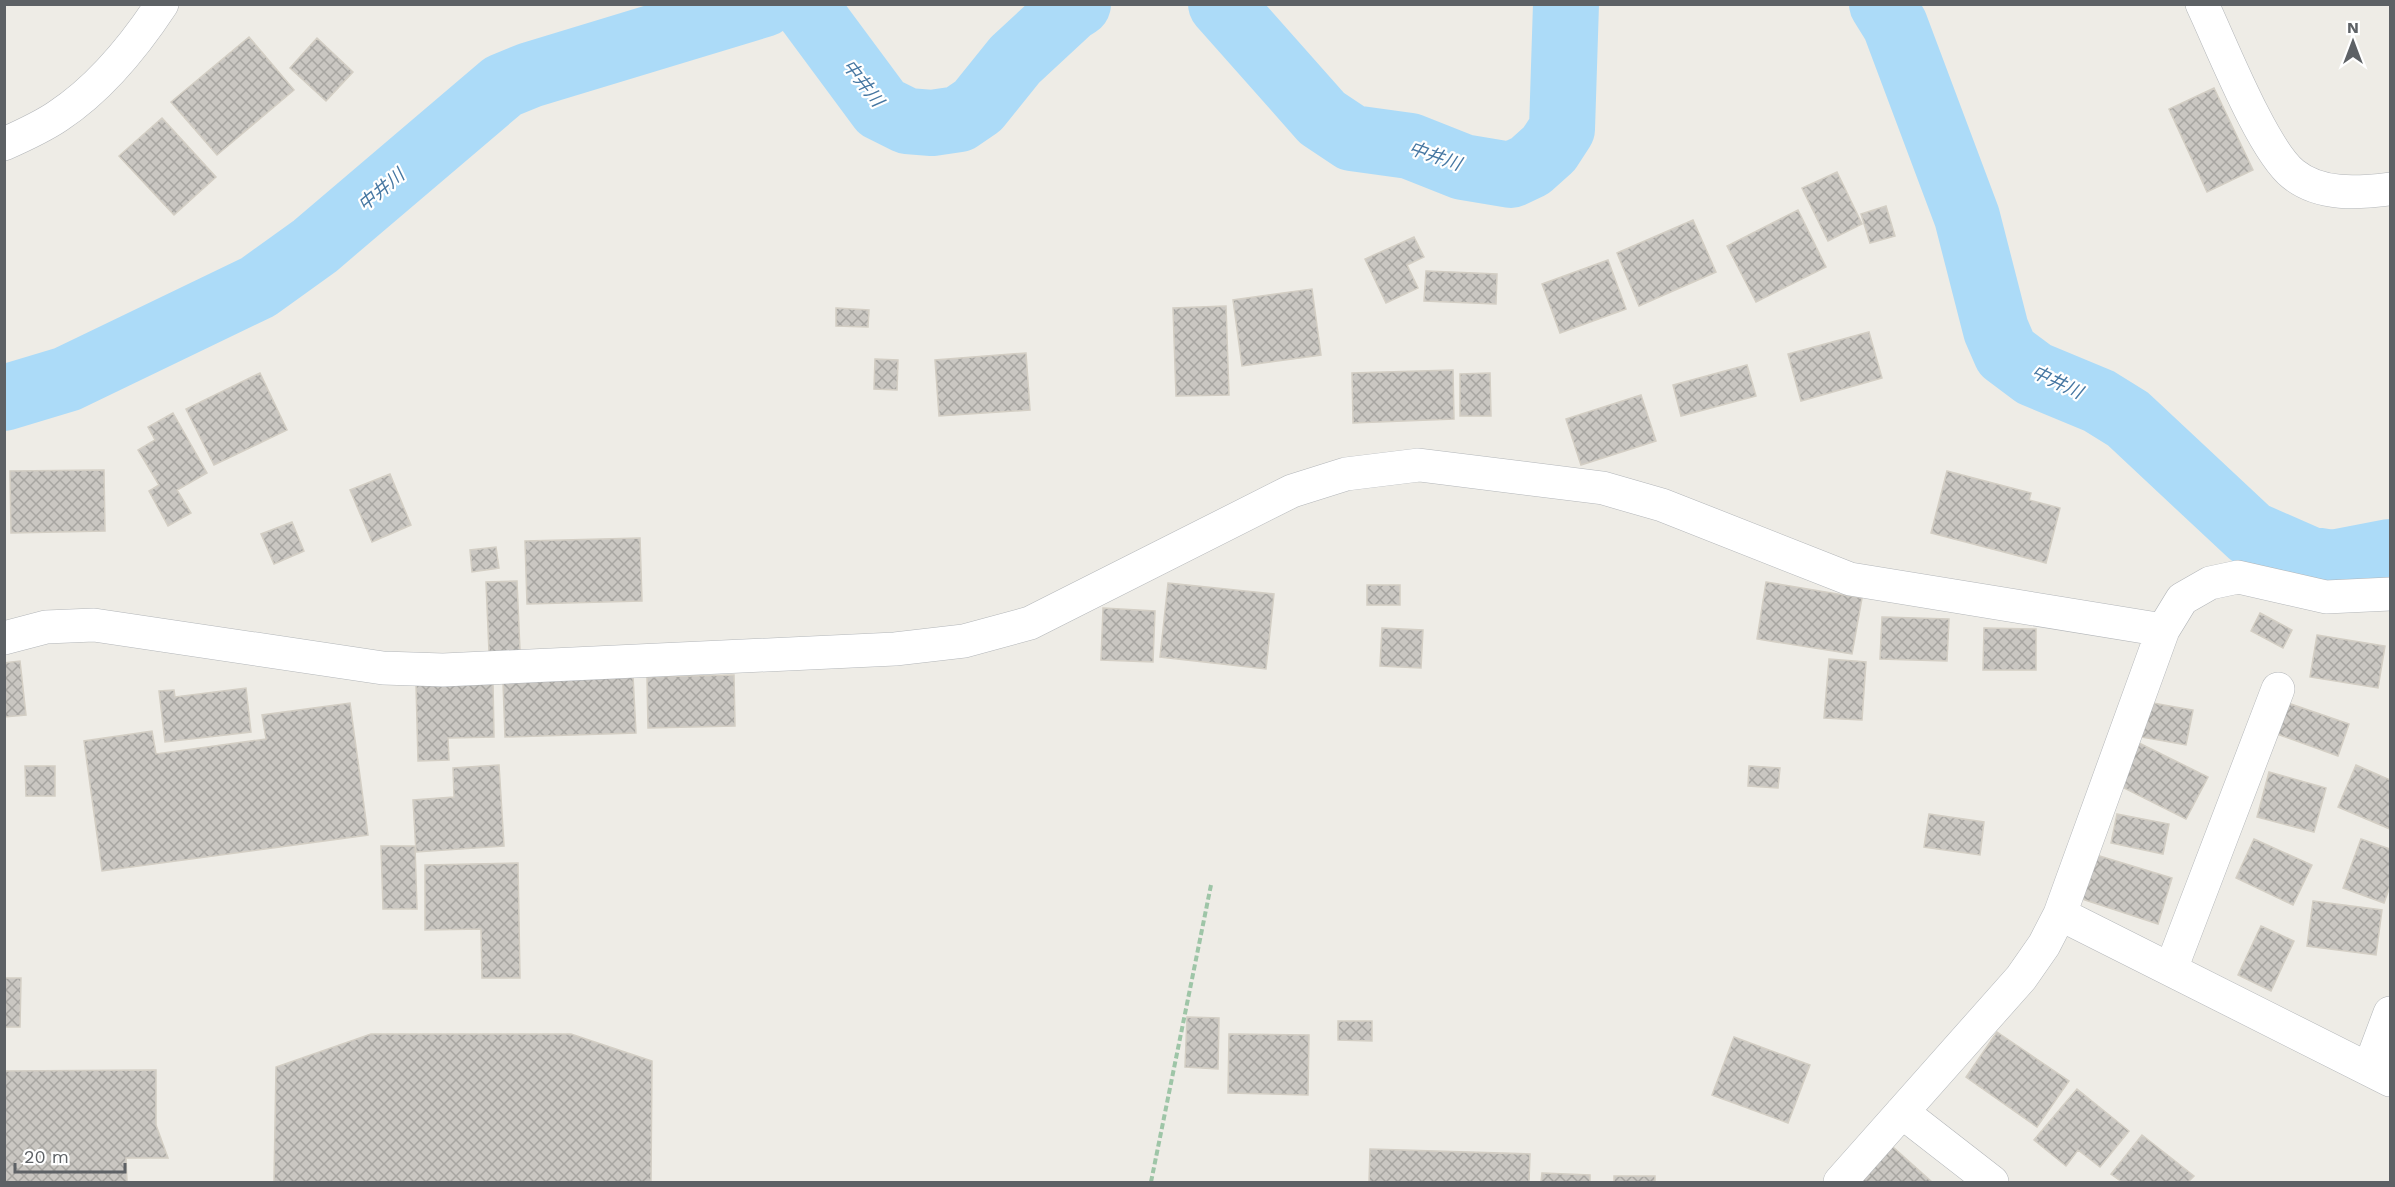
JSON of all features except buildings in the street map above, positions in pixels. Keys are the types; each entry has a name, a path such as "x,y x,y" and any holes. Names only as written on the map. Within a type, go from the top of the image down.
{"street":[{"path":"4,144 59,116 89,90 144,32 162,4"},
{"path":"2202,4 2268,142 2293,174 2329,191 2391,189"},
{"path":"4,638 46,627 94,625 383,668 443,670 895,649 964,641 1030,623 1059,610 1292,491 1346,474 1419,465 1603,488 1662,505 1850,579 2163,630"},
{"path":"1840,1182 2021,978 2044,945 2060,914 2163,630 2182,599 2210,583 2238,577 2326,597 2391,594"},
{"path":"2171,969 2278,689"},
{"path":"2060,914 2380,1075 2391,1013"},
{"path":"1902,1112 1992,1182"}],"path":[{"path":"1151,1182 1211,885"}],"waterway":[{"name":"中井川","path":"4,398 67,379 258,287 315,246 503,86 530,75 764,4"},
{"name":"中井川","path":"804,4 881,108 907,121 932,123 959,119 978,106 1015,60 1078,4"},
{"name":"中井川","path":"1221,4 1322,118 1352,138 1410,146 1463,167 1511,175 1530,166 1549,149 1562,129 1566,4"},
{"name":"中井川","path":"1882,4 1895,25 1967,217 1996,330 2006,353 2034,374 2099,401 2128,419 2251,534 2308,559 2333,563 2390,552"}]}
